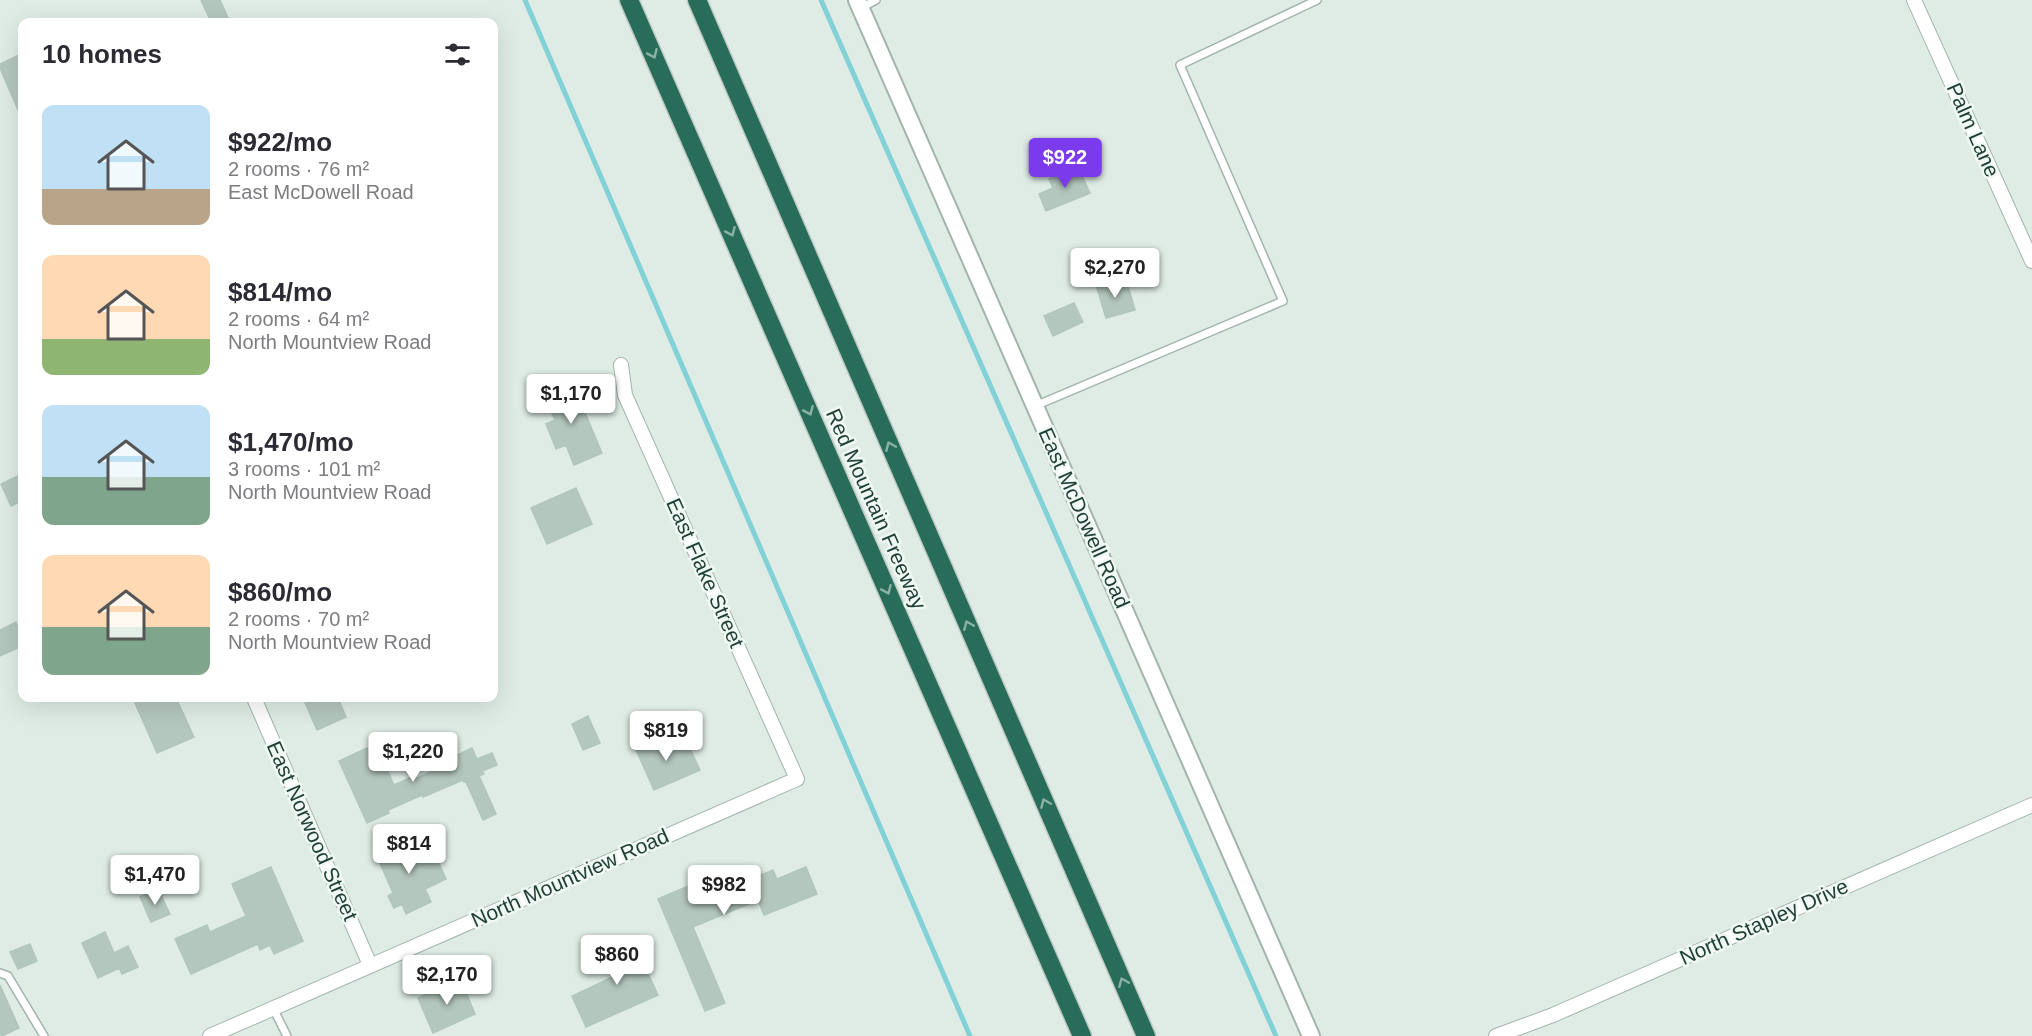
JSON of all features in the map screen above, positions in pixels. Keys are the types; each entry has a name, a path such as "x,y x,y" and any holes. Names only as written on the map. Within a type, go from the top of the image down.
{"highway":[{"name":"Red Mountain Freeway","path":"629,0 1082,1036"},
{"name":"Red Mountain Freeway","path":"696,0 1146,1036"}],"street":[{"name":"Palm Lane","path":"1914,0 2032,261"},
{"name":"East McDowell Road","path":"865,2 1035,406 1311,1036"},
{"name":"East Flake Street","path":"621,365 626,395 797,779"},
{"name":"East Norwood Street","path":"256,702 370,965"},
{"name":"North Mountview Road","path":"210,1036 797,779"},
{"name":"North Stapley Drive","path":"1496,1036 1553,1015 2032,805"}],"lane":[{"path":"1035,406 1283,301 1180,65 1317,0"},
{"path":"0,973 8,976 44,1036"},
{"path":"273,1008 287,1036"}],"building":[{"path":"201,0 220,0 228,18 209,18"},
{"path":"18,55 18,110 0,68 0,64"},
{"path":"1078,167 1090,193 1046,211 1039,194 1053,188 1049,179"},
{"path":"1118,279 1121,288 1128,286 1135,310 1106,318 1096,285"},
{"path":"1074,303 1083,322 1053,336 1044,316"},
{"path":"573,384 602,453 574,465 566,445 556,449 546,424 555,420 544,396"},
{"path":"18,476 18,503 11,506 1,484"},
{"path":"576,488 592,524 547,544 531,508"},
{"path":"16,622 18,627 18,648 0,656 0,630"},
{"path":"178,702 194,737 157,753 135,703"},
{"path":"305,702 340,702 346,717 317,730"},
{"path":"588,716 600,743 583,750 572,724"},
{"path":"654,736 661,751 686,740 700,770 654,790 634,745"},
{"path":"367,748 373,762 382,758 394,785 412,777 413,780 455,761 453,757 472,748 477,759 492,753 497,765 482,771 484,774 479,776 496,814 483,820 463,780 388,810 389,813 367,823 339,761"},
{"path":"403,839 413,860 433,851 446,879 425,889 431,902 406,914 402,904 394,908 388,896 393,893 375,852"},
{"path":"271,867 303,941 274,954 270,945 260,950 258,944 191,974 175,939 207,925 210,932 246,916 232,884"},
{"path":"806,867 817,894 764,915 758,900 693,927 725,1003 705,1011 658,899 719,873 726,889 773,870 777,879"},
{"path":"158,889 170,914 151,922 140,897"},
{"path":"105,932 114,953 128,946 138,967 122,974 119,968 98,978 82,943"},
{"path":"631,937 658,995 586,1027 572,996 617,975 605,949"},
{"path":"30,944 37,961 18,969 10,952"},
{"path":"461,980 475,1014 433,1033 418,998"},
{"path":"0,985 19,1028 2,1036 0,1036"}],"waterway":[{"path":"525,0 970,1036"},
{"path":"821,0 1276,1036"}]}
